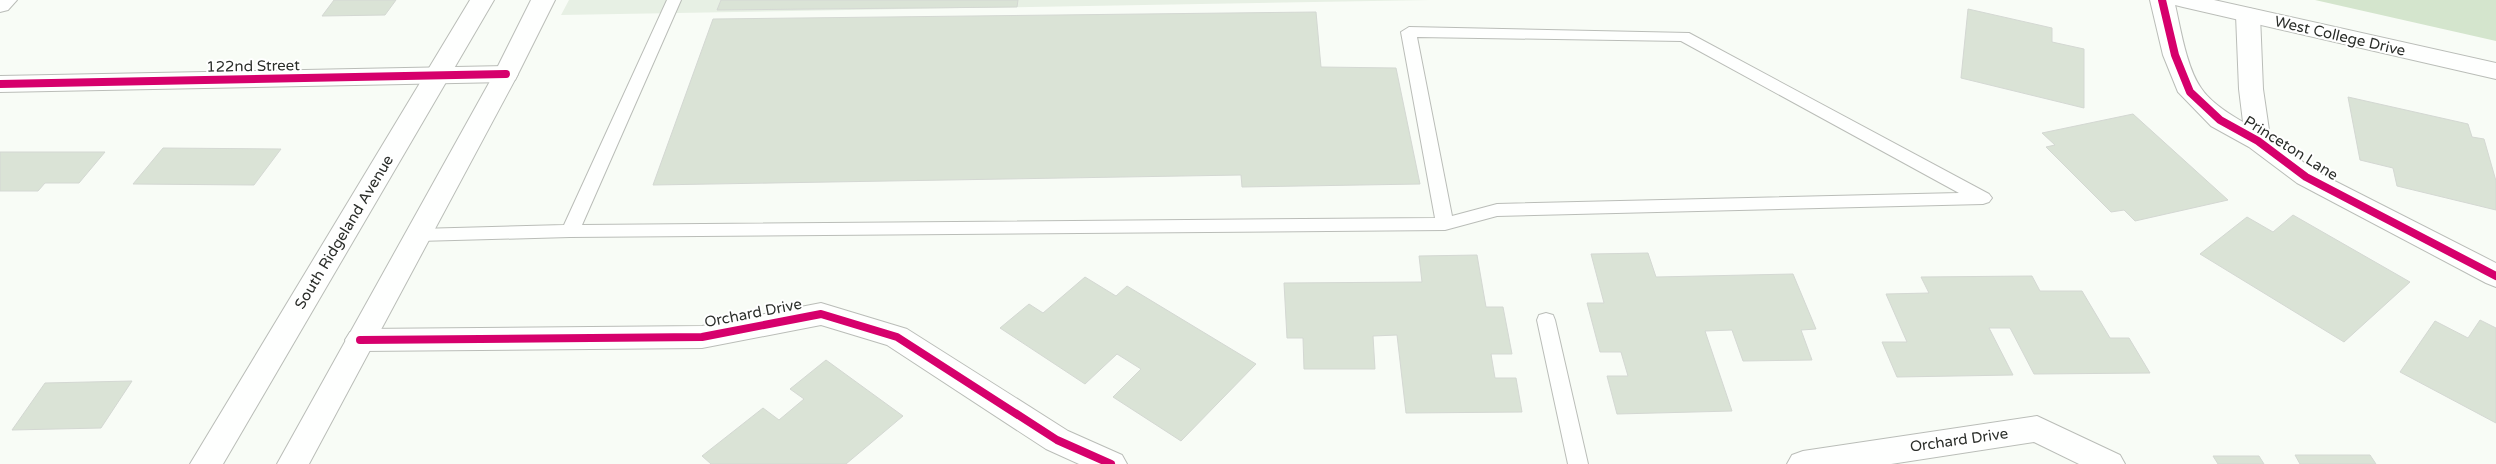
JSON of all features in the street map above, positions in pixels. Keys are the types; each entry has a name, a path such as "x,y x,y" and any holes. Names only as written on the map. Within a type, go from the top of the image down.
{"street":[{"path":"0,5 5,0"},
{"name":"South Ridgeland Avenue","path":"206,464 482,0"},
{"path":"293,464 506,74 543,0"},
{"name":"Princeton Lane","path":"2162,0 2175,55 2190,92 2220,120 2258,141 2306,177 2496,276"},
{"name":"West College Drive","path":"2183,0 2496,71"},
{"name":"Princeton Lane","path":"2248,15 2250,89 2258,141"},
{"name":"122nd Street","path":"0,84 506,74"},
{"name":"Orchard Drive","path":"360,340 702,337 821,314 897,337 1058,440 1111,464"},
{"name":"Orchard Drive","path":"1803,464 2037,429 2109,464"}],"lane":[{"path":"570,231 674,0"},
{"path":"418,235 570,231 1445,224 1497,210 1983,198 1684,36 1409,32 1445,224"},
{"path":"1546,320 1578,464"}],"shaded area":[{"path":"569,0 1431,0 561,15"}],"green space":[{"path":"2315,0 2496,0 2496,41"}],"building":[{"path":"334,0 396,0 385,15 322,16"},
{"path":"721,0 1018,0 1017,7 717,10"},
{"path":"1968,9 2052,28 2052,42 2084,49 2084,108 1961,78"},
{"path":"1316,12 1321,67 1396,68 1420,184 1242,187 1241,175 653,185 713,19"},
{"path":"2348,97 2468,124 2472,137 2484,139 2496,181 2496,210 2397,186 2393,168 2360,160"},
{"path":"2133,114 2228,200 2135,221 2124,210 2111,212 2046,147 2055,145 2042,133"},
{"path":"163,148 281,149 254,185 133,184"},
{"path":"0,152 105,152 79,183 45,183 38,191 0,191"},
{"path":"2293,215 2410,282 2344,342 2200,254 2247,217 2273,232"},
{"path":"1648,253 1656,277 1793,274 1816,329 1801,330 1812,360 1743,361 1732,330 1705,331 1732,411 1617,414 1607,376 1628,376 1621,352 1600,352 1587,303 1604,303 1591,254"},
{"path":"1477,255 1486,307 1503,307 1512,354 1491,354 1495,378 1516,378 1522,412 1406,413 1397,335 1373,336 1375,369 1304,369 1303,338 1287,338 1284,283 1422,282 1419,256"},
{"path":"2032,276 2040,291 2082,291 2110,338 2129,338 2150,373 2034,374 2010,328 1989,328 2013,375 1897,377 1882,342 1907,342 1886,294 1929,293 1921,277"},
{"path":"1085,277 1116,296 1127,286 1256,364 1181,441 1113,397 1141,369 1117,354 1085,384 1000,328 1029,304 1043,313"},
{"path":"2480,320 2496,328 2496,423 2400,372 2435,321 2468,338"},
{"path":"826,360 903,416 846,464 711,464 702,456 763,408 779,420 804,399 790,389"},
{"path":"132,381 101,428 12,430 45,383"},
{"path":"2295,455 2370,455 2376,464 2300,464"},
{"path":"2213,456 2259,456 2264,464 2218,464"}],"cycle path":[{"path":"2162,0 2175,55 2190,92 2220,120 2258,141 2306,177 2496,276"},
{"path":"0,84 506,74"},
{"path":"360,340 702,337 821,314 897,337 1057,440 1111,464"}]}
